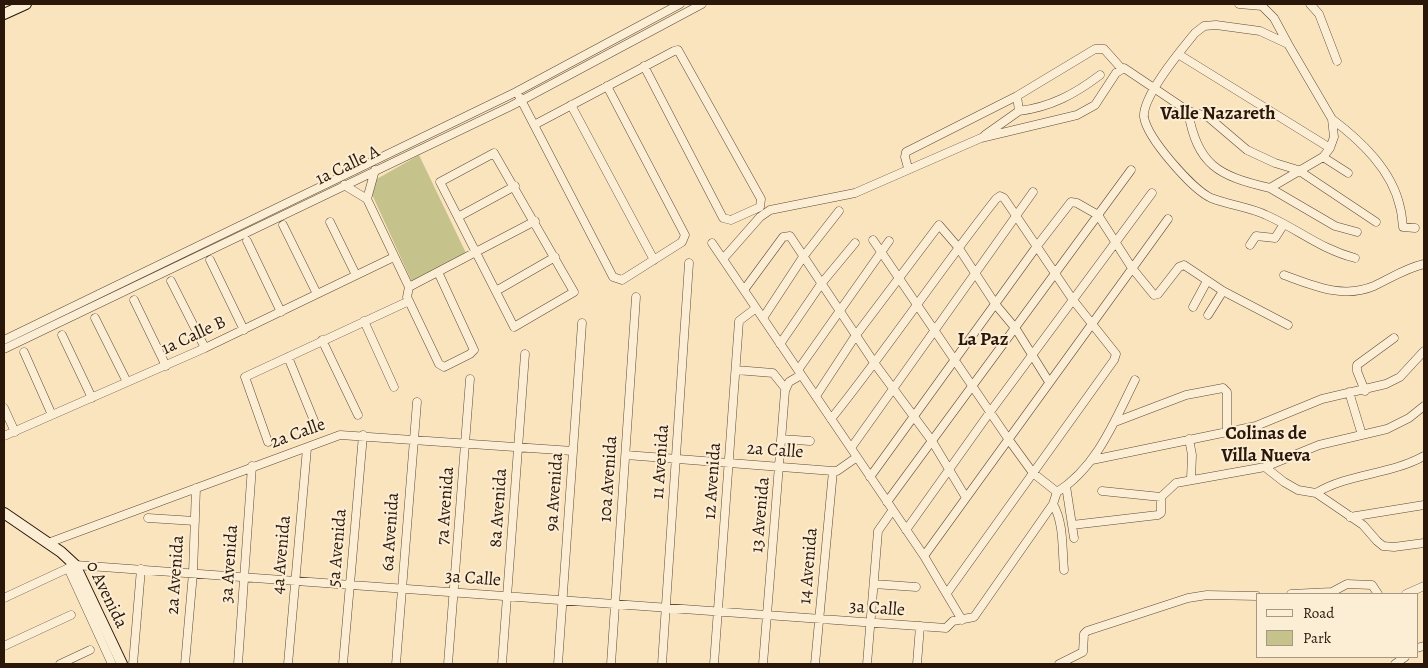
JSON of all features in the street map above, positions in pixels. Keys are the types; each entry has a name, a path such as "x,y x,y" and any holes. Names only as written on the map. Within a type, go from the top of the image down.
{"street":[{"path":"4,14 26,4"},
{"path":"679,4 684,14"},
{"name":"1a Calle A","path":"4,349 375,170 679,4"},
{"path":"1239,4 1261,5 1274,18 1332,119 1366,147 1388,180 1400,206 1403,227 1416,228"},
{"path":"1310,4 1319,14 1337,61"},
{"name":"1a Calle A","path":"4,340 460,124 521,100 698,5"},
{"path":"1288,44 1260,32 1216,25 1204,26 1195,33 1178,54 1154,88 1145,109 1146,123 1162,150 1181,174 1211,198 1265,214 1320,246 1355,258"},
{"path":"908,168 905,157 906,152 1017,96 1095,49 1104,49 1121,68 1128,69 1188,111 1207,116 1247,150 1275,164 1298,170 1376,222"},
{"path":"534,125 644,66 674,51 681,52 761,199 760,206 731,220 723,218 644,66"},
{"path":"1178,54 1330,148"},
{"path":"723,259 760,216 770,210 855,192 981,138 1087,111 1095,105 1121,68"},
{"path":"981,138 1019,111 1041,108 1076,93 1100,75"},
{"path":"516,92 613,277 622,280 682,242 685,238 684,232 607,86"},
{"path":"1017,96 1019,111"},
{"path":"571,105 654,260"},
{"path":"1188,111 1192,135 1198,150 1214,167 1248,183 1270,188 1335,226 1357,232"},
{"path":"1270,188 1323,157 1330,148 1334,137 1332,119"},
{"path":"494,153 515,186 574,292 514,327 441,186 442,179 494,153"},
{"path":"1323,157 1348,173"},
{"path":"367,199 375,170"},
{"path":"887,502 1131,170"},
{"path":"344,185 367,199 408,287 409,300 440,364 444,367 470,354 474,350 474,345 438,272"},
{"path":"458,217 515,186"},
{"path":"851,448 1034,192"},
{"path":"906,530 950,471 990,412 1152,193"},
{"path":"831,419 875,364 918,306 958,247 996,198 1000,196 1004,198 1073,300 1116,354 1114,360 947,593"},
{"path":"870,477 996,305 1036,246 1071,202 1077,203 1098,215 1132,268 1156,295 1181,265 1223,291 1288,325"},
{"path":"763,318 802,257 839,211"},
{"path":"924,556 965,496 1008,440 1168,219"},
{"path":"408,287 535,221"},
{"path":"330,222 356,275"},
{"path":"1250,245 1256,236 1275,238 1284,224"},
{"path":"816,396 856,335 939,225 958,247 974,274 1016,329 1031,356 1049,382"},
{"path":"283,226 317,294"},
{"path":"744,290 783,237 790,236 802,257 875,364 932,441 965,496"},
{"path":"873,240 1008,440 1033,473 1057,492"},
{"path":"247,241 281,312"},
{"path":"736,370 773,373 785,388 799,372 839,310 889,241"},
{"path":"712,243 924,556 962,620 974,617 1053,504 1057,492 1066,486 1092,460 1115,422 1135,380"},
{"path":"780,344 821,284 855,243"},
{"name":"1a Calle B","path":"4,436 166,366 394,257"},
{"path":"496,290 556,257"},
{"path":"210,260 244,330"},
{"name":"11 Avenida","path":"662,664 689,263"},
{"path":"1284,275 1324,289 1352,293 1424,264"},
{"path":"171,281 205,348"},
{"path":"1194,306 1207,282"},
{"path":"1208,315 1223,291"},
{"name":"10a Avenida","path":"611,664 636,297"},
{"path":"134,300 166,366"},
{"path":"268,442 245,377 409,300"},
{"name":"12 Avenida","path":"714,664 739,322 756,308"},
{"path":"95,318 127,382"},
{"path":"364,321 394,387"},
{"name":"9a Avenida","path":"558,664 582,322"},
{"path":"62,335 92,398"},
{"path":"1365,391 1357,371 1357,365 1394,338"},
{"path":"322,340 358,415"},
{"path":"1092,460 1269,422 1308,404 1349,392 1365,391 1400,377 1424,351"},
{"path":"24,352 52,415"},
{"name":"8a Avenida","path":"502,664 525,354"},
{"path":"288,357 317,428"},
{"name":"7a Avenida","path":"448,664 470,379"},
{"name":"13 Avenida","path":"763,664 785,388"},
{"path":"1115,422 1180,397 1223,388 1227,392 1227,432"},
{"path":"1349,392 1362,435"},
{"name":"6a Avenida","path":"396,664 416,402"},
{"path":"1102,491 1161,497 1176,483 1265,466 1288,459 1319,445 1387,429 1409,418 1424,406"},
{"path":"4,408 15,432"},
{"name":"2a Calle","path":"48,543 340,435 573,451"},
{"name":"5a Avenida","path":"343,664 363,436"},
{"path":"1189,438 1192,455 1191,479"},
{"path":"782,439 810,441"},
{"name":"4a Avenida","path":"288,664 307,448"},
{"name":"2a Calle","path":"626,455 833,471"},
{"path":"833,471 837,471 857,456"},
{"path":"1316,493 1330,485 1395,469 1424,456"},
{"name":"3a Avenida","path":"238,664 252,466"},
{"path":"1265,466 1284,482 1298,490 1316,493 1363,525 1384,546 1394,547 1424,543"},
{"name":"14 Avenida","path":"815,664 833,471"},
{"path":"1066,486 1074,538"},
{"name":"2a Avenida","path":"185,664 193,573 196,488"},
{"path":"1072,525 1162,514 1161,497"},
{"path":"1053,504 1058,512 1061,528 1064,570"},
{"path":"1350,517 1424,505"},
{"path":"867,664 878,530 892,511"},
{"name":"0 Avenida","path":"4,513 48,543 72,567 122,664"},
{"path":"148,518 195,522"},
{"name":"3a Calle","path":"4,598 72,567 141,569 767,617 946,628 953,621 962,620"},
{"name":"0 Avenida","path":"72,567 112,664"},
{"path":"132,664 141,569"},
{"path":"874,584 916,587"},
{"path":"1312,593 1332,592 1347,584 1372,585 1377,593"},
{"path":"1408,593 1424,586"},
{"path":"1059,664 1083,652 1084,634 1087,630 1188,598 1207,595 1256,596"},
{"path":"4,646 72,615"},
{"path":"917,664 920,626"},
{"path":"60,664 90,650"}],"green space":[{"path":"419,155 466,253 412,282 370,190 375,180"}],"district":[{"name":"Valle Nazareth","path":"1218,114"},
{"name":"La Paz","path":"983,340"},
{"name":"Colinas de Villa Nueva","path":"1266,445"}]}
